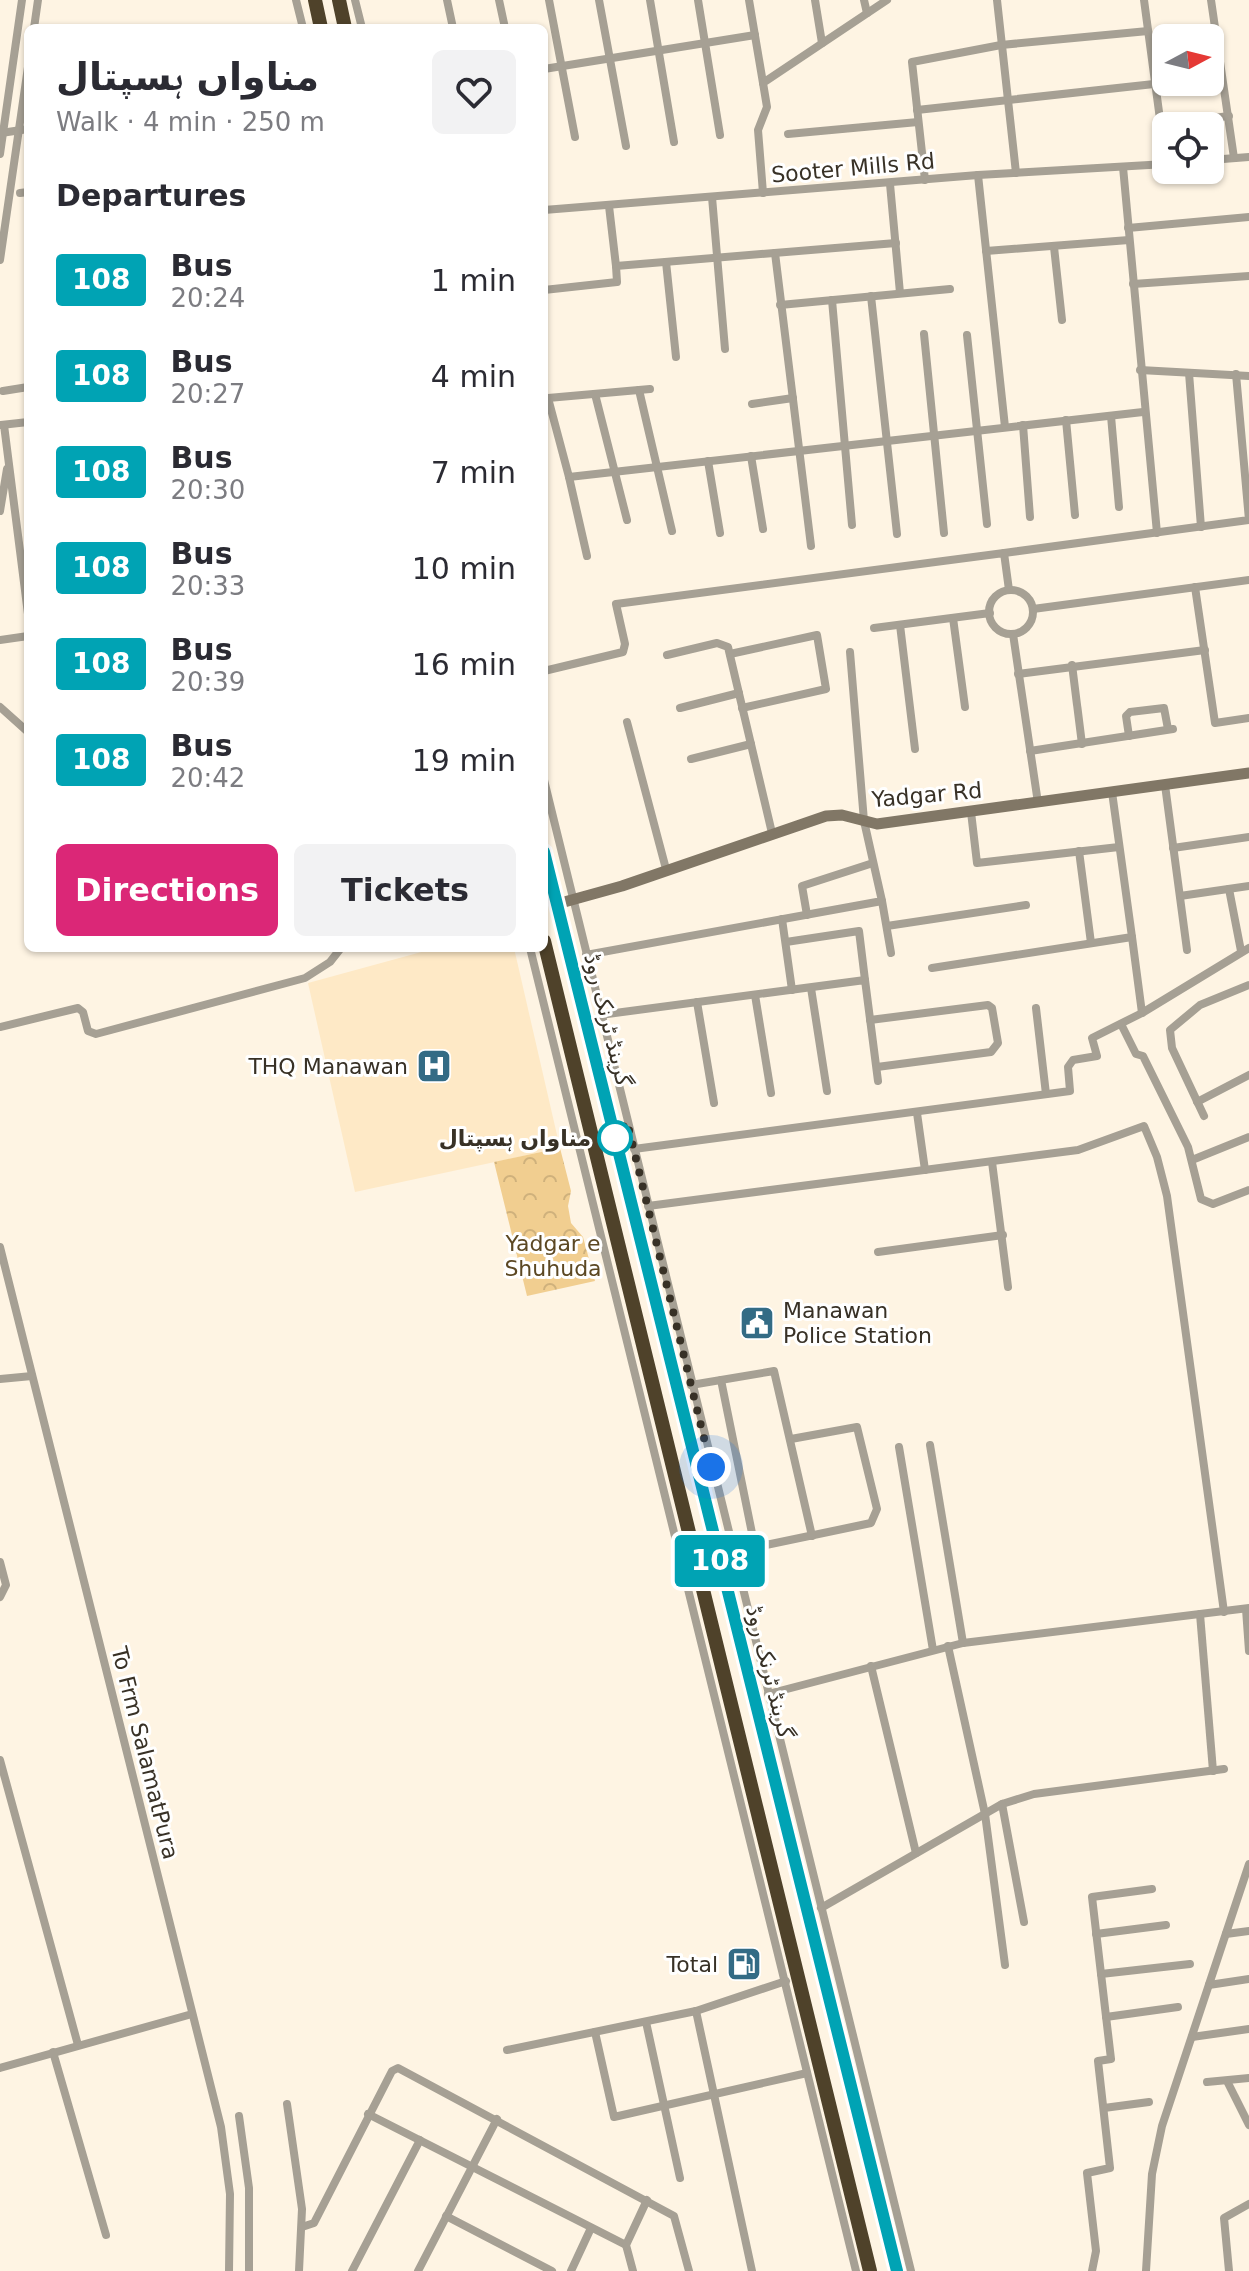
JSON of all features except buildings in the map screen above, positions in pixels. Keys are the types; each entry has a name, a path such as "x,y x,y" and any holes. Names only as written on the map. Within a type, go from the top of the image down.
{"highway":[{"path":"315,0 320,24"},
{"path":"339,0 344,24"},
{"name":"گرینڈ ٹرنک روڈ","path":"548,868 897,2271"},
{"name":"گرینڈ ٹرنک روڈ","path":"545,952 552,1007 609,1208 788,1974 870,2271"},
{"path":"609,1208 631,1202"}],"street":[{"path":"0,154 22,0"},
{"path":"35,24 38,0"},
{"path":"296,0 302,24"},
{"path":"355,0 361,24"},
{"path":"447,0 452,24"},
{"path":"499,0 504,24"},
{"path":"549,0 575,137"},
{"path":"599,0 626,146"},
{"path":"650,0 674,142"},
{"path":"698,0 720,135"},
{"path":"749,0 767,107 758,130 763,193"},
{"path":"815,0 822,43"},
{"path":"864,0 867,13"},
{"path":"763,83 887,0"},
{"path":"997,0 1016,173"},
{"path":"1144,0 1152,66"},
{"path":"1211,0 1234,158"},
{"path":"925,180 912,62 1001,45 1148,31"},
{"path":"548,68 755,35"},
{"path":"917,110 1152,84"},
{"path":"1224,117 1229,116"},
{"path":"788,134 918,122"},
{"path":"0,260 23,130 2,133"},
{"path":"1224,159 1249,157"},
{"name":"Sooter Mills Rd","path":"548,210 978,175 1152,165"},
{"path":"1123,167 1143,412 1157,533"},
{"path":"978,175 1005,427"},
{"path":"890,184 900,293"},
{"path":"712,197 725,349"},
{"path":"548,290 617,282 609,206"},
{"path":"1128,228 1249,217"},
{"path":"986,251 1129,240"},
{"path":"616,266 896,243"},
{"path":"1054,247 1062,320"},
{"path":"775,253 811,546"},
{"path":"666,262 676,357"},
{"path":"1133,284 1249,276"},
{"path":"780,305 950,289"},
{"path":"871,296 897,534"},
{"path":"832,300 852,525"},
{"path":"924,334 944,533"},
{"path":"967,335 987,524"},
{"path":"1140,370 1249,376"},
{"path":"1189,373 1201,527"},
{"path":"548,670 623,652 625,644 616,604 1249,521 1236,374"},
{"path":"3,391 24,388"},
{"path":"548,399 650,389"},
{"path":"639,390 672,531"},
{"path":"595,394 627,520"},
{"path":"752,404 793,398"},
{"path":"548,406 569,477 587,556"},
{"path":"569,477 1143,412"},
{"path":"1111,416 1119,507"},
{"path":"1066,420 1075,515"},
{"path":"24,422 2,425 24,583"},
{"path":"1023,425 1030,517"},
{"path":"751,456 763,529"},
{"path":"0,511 8,460"},
{"path":"708,461 720,533"},
{"path":"1004,553 1009,590"},
{"path":"1033,609 1249,580"},
{"path":"1195,587 1215,723 1249,718"},
{"path":"1009,590 1027,597 1033,609 1026,628 1013,634 994,626 990,613 997,595 1009,590"},
{"path":"874,628 990,613"},
{"path":"953,618 965,707"},
{"path":"900,625 915,749"},
{"path":"1013,634 1038,803"},
{"path":"730,654 817,635 826,689 742,708"},
{"path":"0,640 24,637"},
{"path":"667,655 717,643 728,647 772,833"},
{"path":"1018,674 1205,650"},
{"path":"850,652 864,821 891,953"},
{"path":"1072,665 1082,744"},
{"path":"680,708 739,693"},
{"path":"0,707 24,728"},
{"path":"1030,751 1082,744 1171,729 1164,708 1130,712 1126,716 1129,736"},
{"path":"627,722 666,869"},
{"path":"691,759 751,744"},
{"name":"Yadgar Rd","path":"557,904 826,816 849,816 877,824 1249,773"},
{"path":"1165,785 1187,950"},
{"path":"1112,792 1142,1013"},
{"path":"548,797 911,2271"},
{"path":"971,812 977,863 1119,847"},
{"path":"1173,848 1249,837"},
{"path":"1079,851 1091,943"},
{"path":"807,915 802,886 873,863"},
{"path":"1180,896 1249,886"},
{"path":"634,1149 1070,1091 1068,1067 1073,1060 1097,1056 1092,1038 1142,1013 1245,950 1229,889"},
{"path":"586,955 882,901"},
{"path":"887,926 1026,905"},
{"path":"782,919 792,990"},
{"path":"786,942 859,931 878,1081"},
{"path":"932,968 1132,937"},
{"path":"0,1027 78,1008 83,1012 88,1031 96,1034 305,978 330,962 338,952"},
{"path":"531,952 552,1007 631,1368 777,1921"},
{"path":"600,1015 865,980"},
{"path":"811,988 827,1091"},
{"path":"1204,1116 1172,1048 1170,1030 1200,1005 1248,988"},
{"path":"755,995 771,1093"},
{"path":"697,1002 714,1103"},
{"path":"870,1020 988,1005 992,1008 998,1043 991,1052 877,1067"},
{"path":"1036,1008 1046,1094"},
{"path":"1121,1024 1136,1054 1143,1056 1192,1160 1201,1199 1213,1204 1249,1190"},
{"path":"1197,1102 1249,1075"},
{"path":"917,1113 925,1170"},
{"path":"648,1206 1092,1148 1144,1126 1157,1157 1167,1196 1224,1612"},
{"path":"1192,1160 1249,1137"},
{"path":"992,1162 1008,1287"},
{"path":"878,1252 1003,1235"},
{"name":"To Frm SalamatPura","path":"0,1247 227,2159 229,2271"},
{"path":"631,1368 647,1364"},
{"path":"691,1385 774,1371 812,1536"},
{"path":"0,1379 32,1376"},
{"path":"721,1380 754,1543 761,1546 868,1525 873,1521 877,1505 857,1427 791,1439"},
{"path":"930,1445 963,1643"},
{"path":"899,1447 933,1650"},
{"path":"0,1562 6,1585 0,1597"},
{"path":"768,1694 963,1643 1248,1609 1249,1651"},
{"path":"1200,1614 1213,1771"},
{"path":"948,1646 985,1814 1005,1965"},
{"path":"871,1666 916,1853"},
{"path":"0,1760 78,2045"},
{"path":"821,1908 1002,1804 1034,1794 1224,1769"},
{"path":"1002,1804 1024,1922"},
{"path":"1146,2271 1152,2174 1162,2126 1246,1881 1249,1864"},
{"path":"1092,2271 1096,2251 1087,2173 1110,2168 1098,2061 1111,2059 1092,1897 1152,1889"},
{"path":"1096,1934 1166,1925"},
{"path":"1226,1934 1249,1931"},
{"path":"1101,1974 1190,1964"},
{"path":"507,2050 696,2011 788,1974 807,2073 856,2271"},
{"path":"1209,1985 1249,1979"},
{"path":"1106,2017 1178,2007"},
{"path":"696,2011 752,2271"},
{"path":"0,2068 192,2014"},
{"path":"646,2022 680,2178"},
{"path":"1192,2037 1249,2029"},
{"path":"595,2032 614,2117 807,2073"},
{"path":"53,2052 106,2235"},
{"path":"302,2227 314,2223 368,2114 392,2071 398,2068 674,2216 689,2271"},
{"path":"1207,2082 1249,2078"},
{"path":"1227,2081 1249,2125"},
{"path":"1104,2108 1149,2102"},
{"path":"287,2104 298,2170 302,2227 299,2271"},
{"path":"368,2114 626,2245"},
{"path":"239,2116 249,2188 249,2271"},
{"path":"420,2270 497,2119"},
{"path":"352,2271 420,2140"},
{"path":"633,2271 626,2245 647,2200"},
{"path":"1229,2271 1224,2218 1249,2204"},
{"path":"446,2216 552,2271"},
{"path":"571,2271 591,2228"}],"shaded area":[{"name":"THQ Manawan","path":"421,952 515,952 560,1148 355,1192 308,983"}],"green space":[{"name":"Yadgar e Shuhuda","path":"560,1148 571,1191 568,1206 571,1223 583,1237 595,1281 527,1296 494,1162"}],"bus line":[{"name":"108","path":"548,868 897,2271"}],"place":[{"name":"THQ Manawan","path":"434,1066"},
{"name":"مناواں ہسپتال","path":"615,1138"},
{"name":"Manawan Police Station","path":"757,1323"},
{"name":"Total","path":"744,1964"}],"route":[{"path":"615,1138 627,1122 711,1467"}]}
